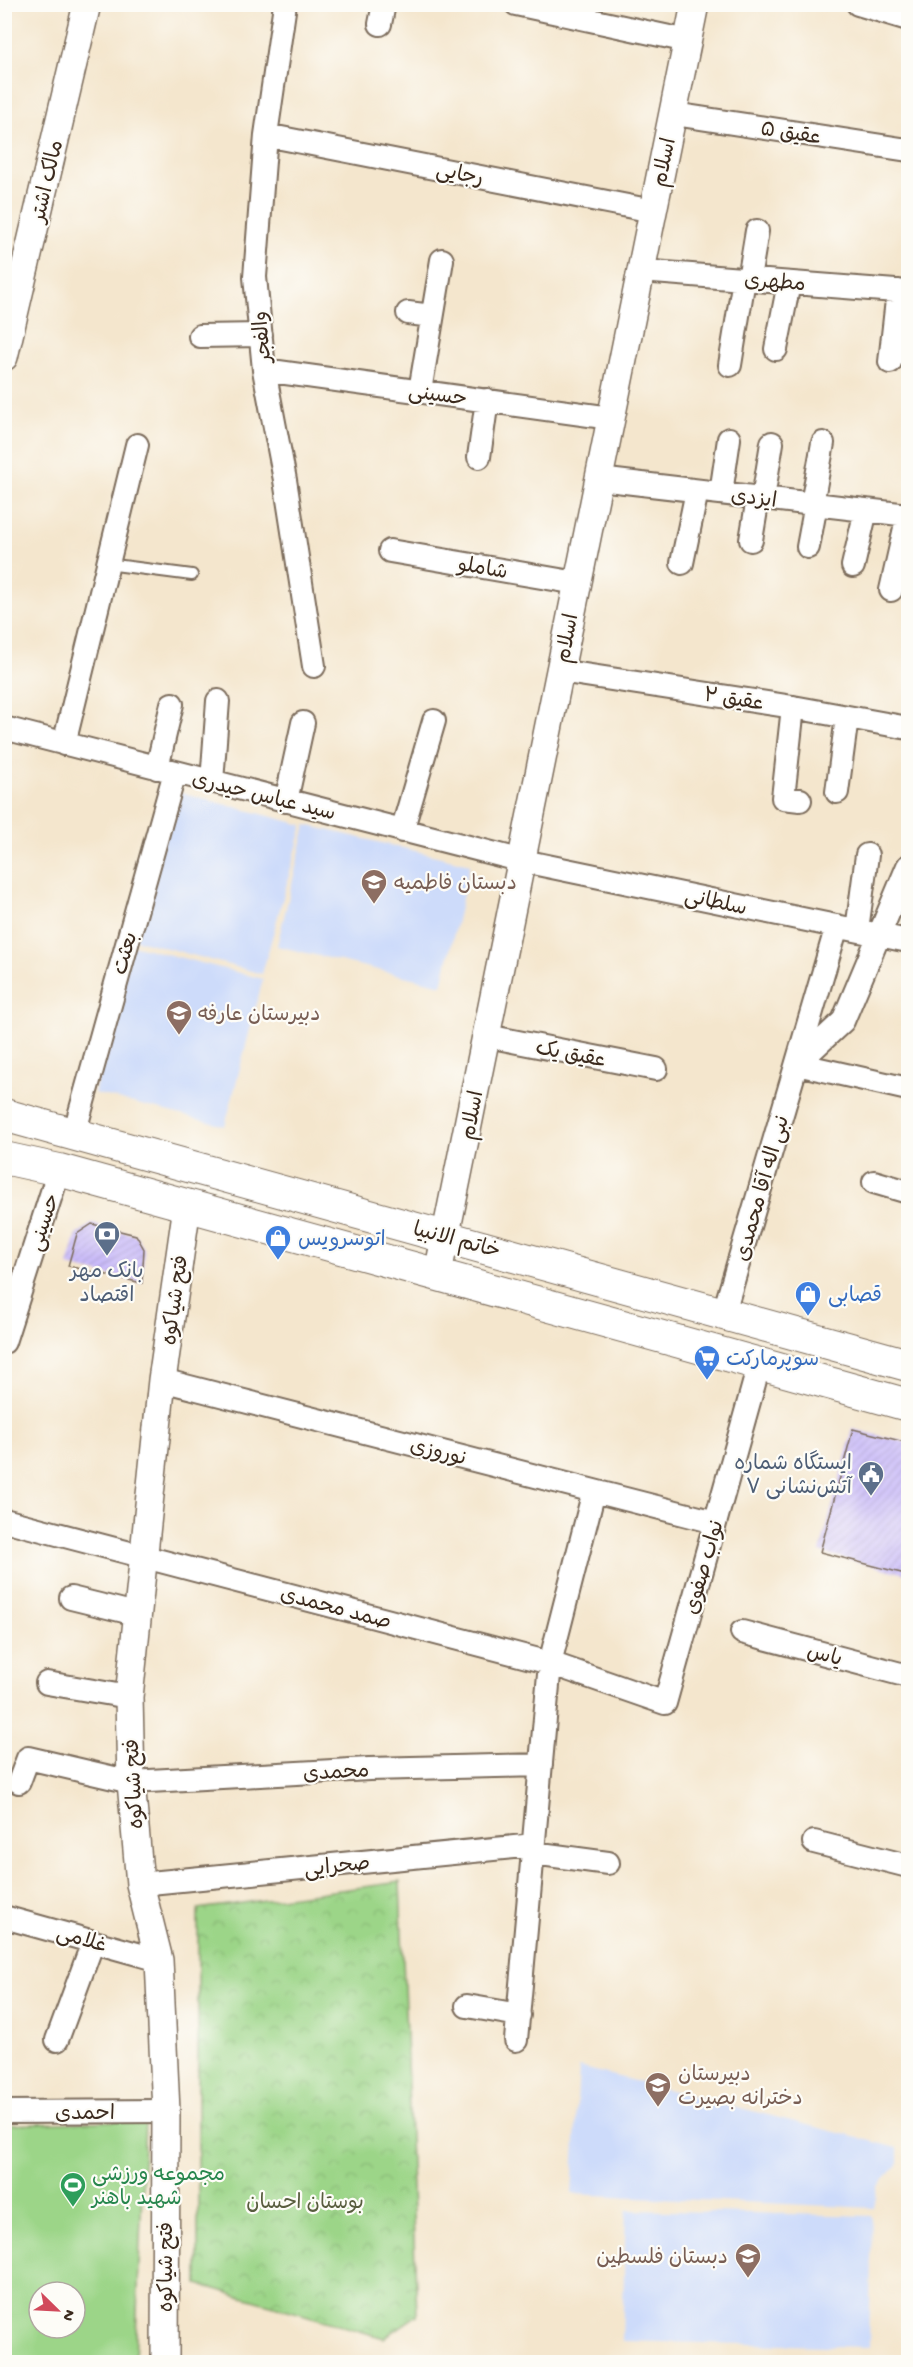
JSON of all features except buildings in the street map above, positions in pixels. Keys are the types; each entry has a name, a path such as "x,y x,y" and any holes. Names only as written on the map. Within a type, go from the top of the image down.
{"main road":[{"name":"خاتم الانبیا","path":"4,1115 724,1312 909,1365"},
{"name":"خاتم الانبیا","path":"4,1158 59,1170 438,1273 909,1405"}],"street":[{"name":"مالک اشتر","path":"4,357 87,4"},
{"name":"والفجر","path":"285,4 266,135 255,277 264,370 285,480 314,666"},
{"path":"516,4 688,41"},
{"name":"اسلام","path":"438,1273 695,4"},
{"path":"858,4 881,8 909,19"},
{"name":"عقیق ۵","path":"674,114 909,150"},
{"name":"رجایی","path":"266,135 653,210"},
{"path":"730,365 757,231"},
{"path":"420,391 442,260"},
{"name":"مطهری","path":"641,271 903,292"},
{"path":"776,350 789,283"},
{"path":"890,362 903,292"},
{"path":"408,313 432,316"},
{"path":"200,336 261,335"},
{"name":"حسینی","path":"264,370 611,418"},
{"path":"479,457 487,400"},
{"path":"721,493 729,439"},
{"path":"808,547 823,443"},
{"path":"751,540 772,444"},
{"path":"64,744 137,445"},
{"name":"ایزدی","path":"598,479 908,515"},
{"path":"682,563 696,490"},
{"path":"853,566 866,510"},
{"path":"891,590 908,515"},
{"name":"شاملو","path":"390,551 577,582"},
{"name":"عقیق ۲","path":"559,671 793,707 909,728"},
{"path":"212,782 218,701"},
{"name":"بعثت","path":"74,1134 166,770 172,704"},
{"path":"793,707 783,798 800,800"},
{"path":"837,792 847,717"},
{"path":"402,831 434,721"},
{"path":"286,801 303,723"},
{"name":"سید عباس حیدری","path":"4,728 523,861"},
{"name":"نبی اله آقا محمدی","path":"724,1312 797,1064 847,928 867,855"},
{"name":"سلطانی","path":"523,861 909,941"},
{"path":"797,1064 843,1021 909,866"},
{"name":"عقیق یک","path":"487,1036 656,1069"},
{"path":"797,1064 909,1089"},
{"name":"حسینی","path":"4,1342 59,1170"},
{"path":"874,1182 909,1192"},
{"name":"فتح شیاکوه","path":"165,2362 166,2111 159,1960 140,1884 131,1782 129,1697 162,1380 187,1206"},
{"name":"نواب صفوی","path":"665,1703 760,1362"},
{"name":"نوروزی","path":"162,1380 715,1522"},
{"path":"516,2040 550,1663 594,1491"},
{"name":"صمد محمدی","path":"4,1520 550,1663 665,1703"},
{"path":"71,1598 136,1614"},
{"name":"یاس","path":"742,1632 909,1676"},
{"path":"47,1683 129,1697"},
{"name":"محمدی","path":"19,1782 28,1758 131,1782 369,1769 541,1765"},
{"path":"814,1842 909,1866"},
{"name":"صحرایی","path":"140,1884 534,1849 608,1863"},
{"name":"غلامی","path":"4,1917 159,1960"},
{"path":"57,2040 93,1942"},
{"path":"467,2006 519,2015"},
{"name":"احمدی","path":"4,2112 166,2111"}],"lane":[{"path":"107,564 192,575"}],"shaded area":[{"path":"174,791 303,825 262,974 134,939"},
{"name":"دبستان فاطمیه","path":"306,825 470,864 442,985 277,946"},
{"name":"دبیرستان عارفه","path":"132,945 263,979 225,1126 94,1093"},
{"name":"دبیرستان دخترانه بصیرت","path":"579,2067 898,2148 898,2165 878,2186 874,2208 572,2194"},
{"name":"دبستان فلسطین","path":"626,2210 872,2216 869,2347 622,2341"}],"green space":[{"name":"بوستان احسان","path":"400,1882 417,2315 384,2338 198,2284 198,1909"},
{"name":"مجموعه ورزشی شهید باهنر","path":"145,2120 135,2362 5,2362 4,2125"}],"place":[{"name":"دبستان فاطمیه","path":"374,905"},
{"name":"دبیرستان عارفه","path":"179,1036"},
{"name":"بانک مهر اقتصاد","path":"107,1257"},
{"name":"اتوسرویس","path":"278,1261"},
{"name":"قصابی","path":"808,1317"},
{"name":"سوپرمارکت","path":"707,1381"},
{"name":"ایستگاه شماره ۷ آتش‌نشانی","path":"871,1497"},
{"name":"دبیرستان دخترانه بصیرت","path":"658,2108"},
{"name":"مجموعه ورزشی شهید باهنر","path":"73,2208"},
{"name":"دبستان فلسطین","path":"748,2279"}]}
